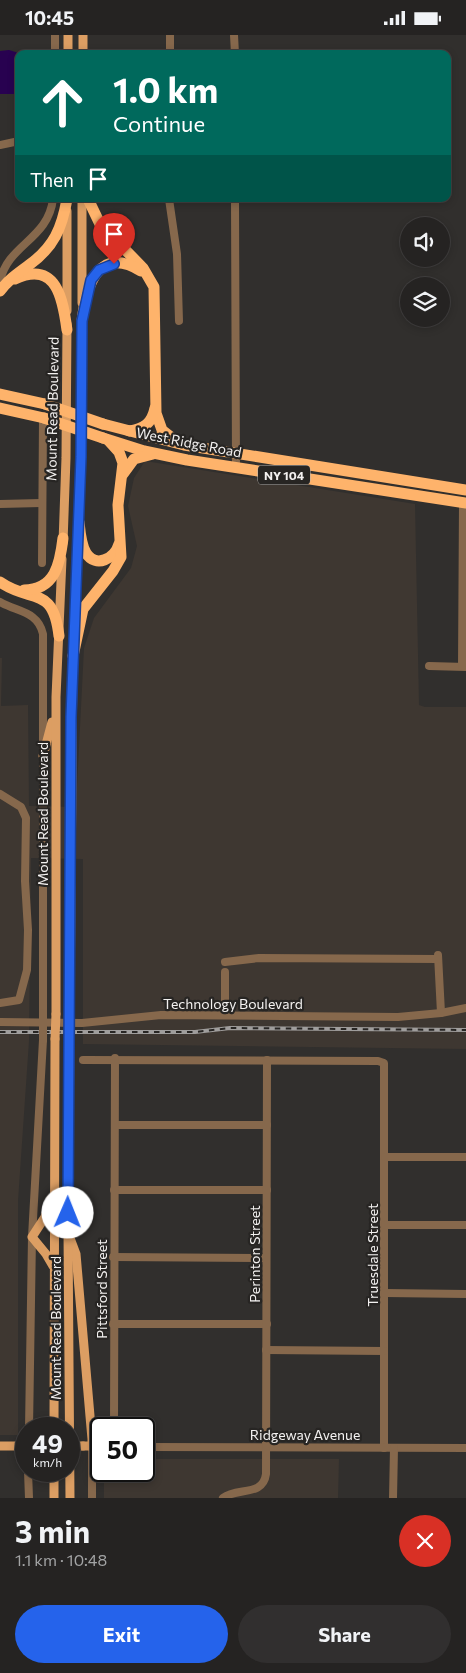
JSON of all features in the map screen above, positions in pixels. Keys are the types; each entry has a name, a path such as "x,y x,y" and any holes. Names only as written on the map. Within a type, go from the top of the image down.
{"highway":[{"path":"0,286 52,245 59,232 66,202"},
{"path":"90,202 100,223 151,279 156,296 156,406 161,428 170,437 184,445"},
{"path":"82,321 88,286 94,275 102,269 114,264 124,264 137,269 151,279"},
{"path":"0,286 26,275 36,275 49,279 59,291 67,331"},
{"path":"0,390 21,398"},
{"name":"West Ridge Road","path":"0,394 45,404 125,431 184,445 466,490"},
{"path":"125,431 138,429 146,425 152,419 156,406"},
{"name":"West Ridge Road","path":"4,409 44,418 103,438 160,454 465,503"},
{"path":"73,656 83,609 113,571 120,559 118,505 123,463 119,452 103,438"},
{"path":"123,473 136,458 160,454"},
{"path":"79,522 84,550 94,560 102,561 113,557 118,549 120,538"},
{"path":"15,589 38,589 51,580 57,568 63,538"},
{"path":"0,582 38,596 48,603 54,615 59,636"}],"main road":[{"path":"68,35 68,50"},
{"path":"83,35 83,50"},
{"name":"Mount Read Boulevard","path":"54,1417 56,697 66,458 67,202"},
{"name":"Mount Read Boulevard","path":"70,1498 68,1231 73,656 79,522 82,202"},
{"path":"43,756 51,728 56,697"},
{"path":"54,1179 50,1205 32,1237 54,1267"},
{"path":"68,1231 76,1254 90,1422"},
{"path":"0,1446 15,1446"},
{"path":"54,1482 54,1498"}],"street":[{"path":"55,35 55,50"},
{"path":"170,35 170,50"},
{"path":"234,35 235,50"},
{"path":"0,145 15,142"},
{"path":"0,286 12,257 46,223 52,202"},
{"path":"168,202 176,254 179,321"},
{"path":"235,202 236,467"},
{"name":"Mount Read Boulevard","path":"42,563 41,503 44,418"},
{"path":"0,504 41,503"},
{"path":"429,666 464,667 465,503"},
{"name":"Mount Read Boulevard","path":"0,602 30,614 41,628 43,642 43,1039 32,1237 29,1417"},
{"path":"0,794 21,807 26,818 25,881 28,930 26,970 20,1000 0,1003"},
{"path":"225,963 259,958 438,956 441,1013"},
{"path":"225,1015 226,972"},
{"name":"Technology Boulevard","path":"0,1021 82,1023 161,1015 398,1017 441,1013 466,1008"},
{"path":"83,1060 115,1058 268,1060"},
{"name":"Pittsford Street","path":"114,1417 115,1058"},
{"name":"Truesdale Street","path":"268,1060 384,1063 384,1448"},
{"name":"Perinton Street","path":"223,1498 233,1493 251,1491 261,1485 266,1478 268,1060"},
{"path":"115,1125 268,1125"},
{"path":"385,1157 466,1157"},
{"path":"114,1190 267,1190"},
{"path":"385,1225 466,1225"},
{"path":"114,1257 266,1258"},
{"path":"385,1293 466,1294"},
{"path":"114,1324 267,1324"},
{"path":"266,1350 384,1351"},
{"name":"Ridgeway Avenue","path":"155,1447 466,1448"},
{"path":"393,1498 394,1448"},
{"path":"28,1482 28,1498"},
{"path":"92,1482 92,1498"}],"shaded area":[{"path":"9,50 15,52 15,94 0,94 0,51"},
{"path":"145,461 415,504 419,705 425,707 466,707 466,1049 83,1044 83,859 31,858 29,1041 18,1201 18,1417 15,1417 15,1435 0,1435 0,658 2,658 1,706 28,705 29,806 76,807 84,648 94,618 131,568 137,546 128,506 134,478"},
{"path":"155,1459 339,1459 338,1498 104,1498 104,1482 155,1482"}],"railway":[{"path":"0,1032 195,1032 230,1028 466,1030"}],"route":[{"path":"68,1213 71,717 82,423 82,321 86,294 91,280 99,270 114,264"}]}
